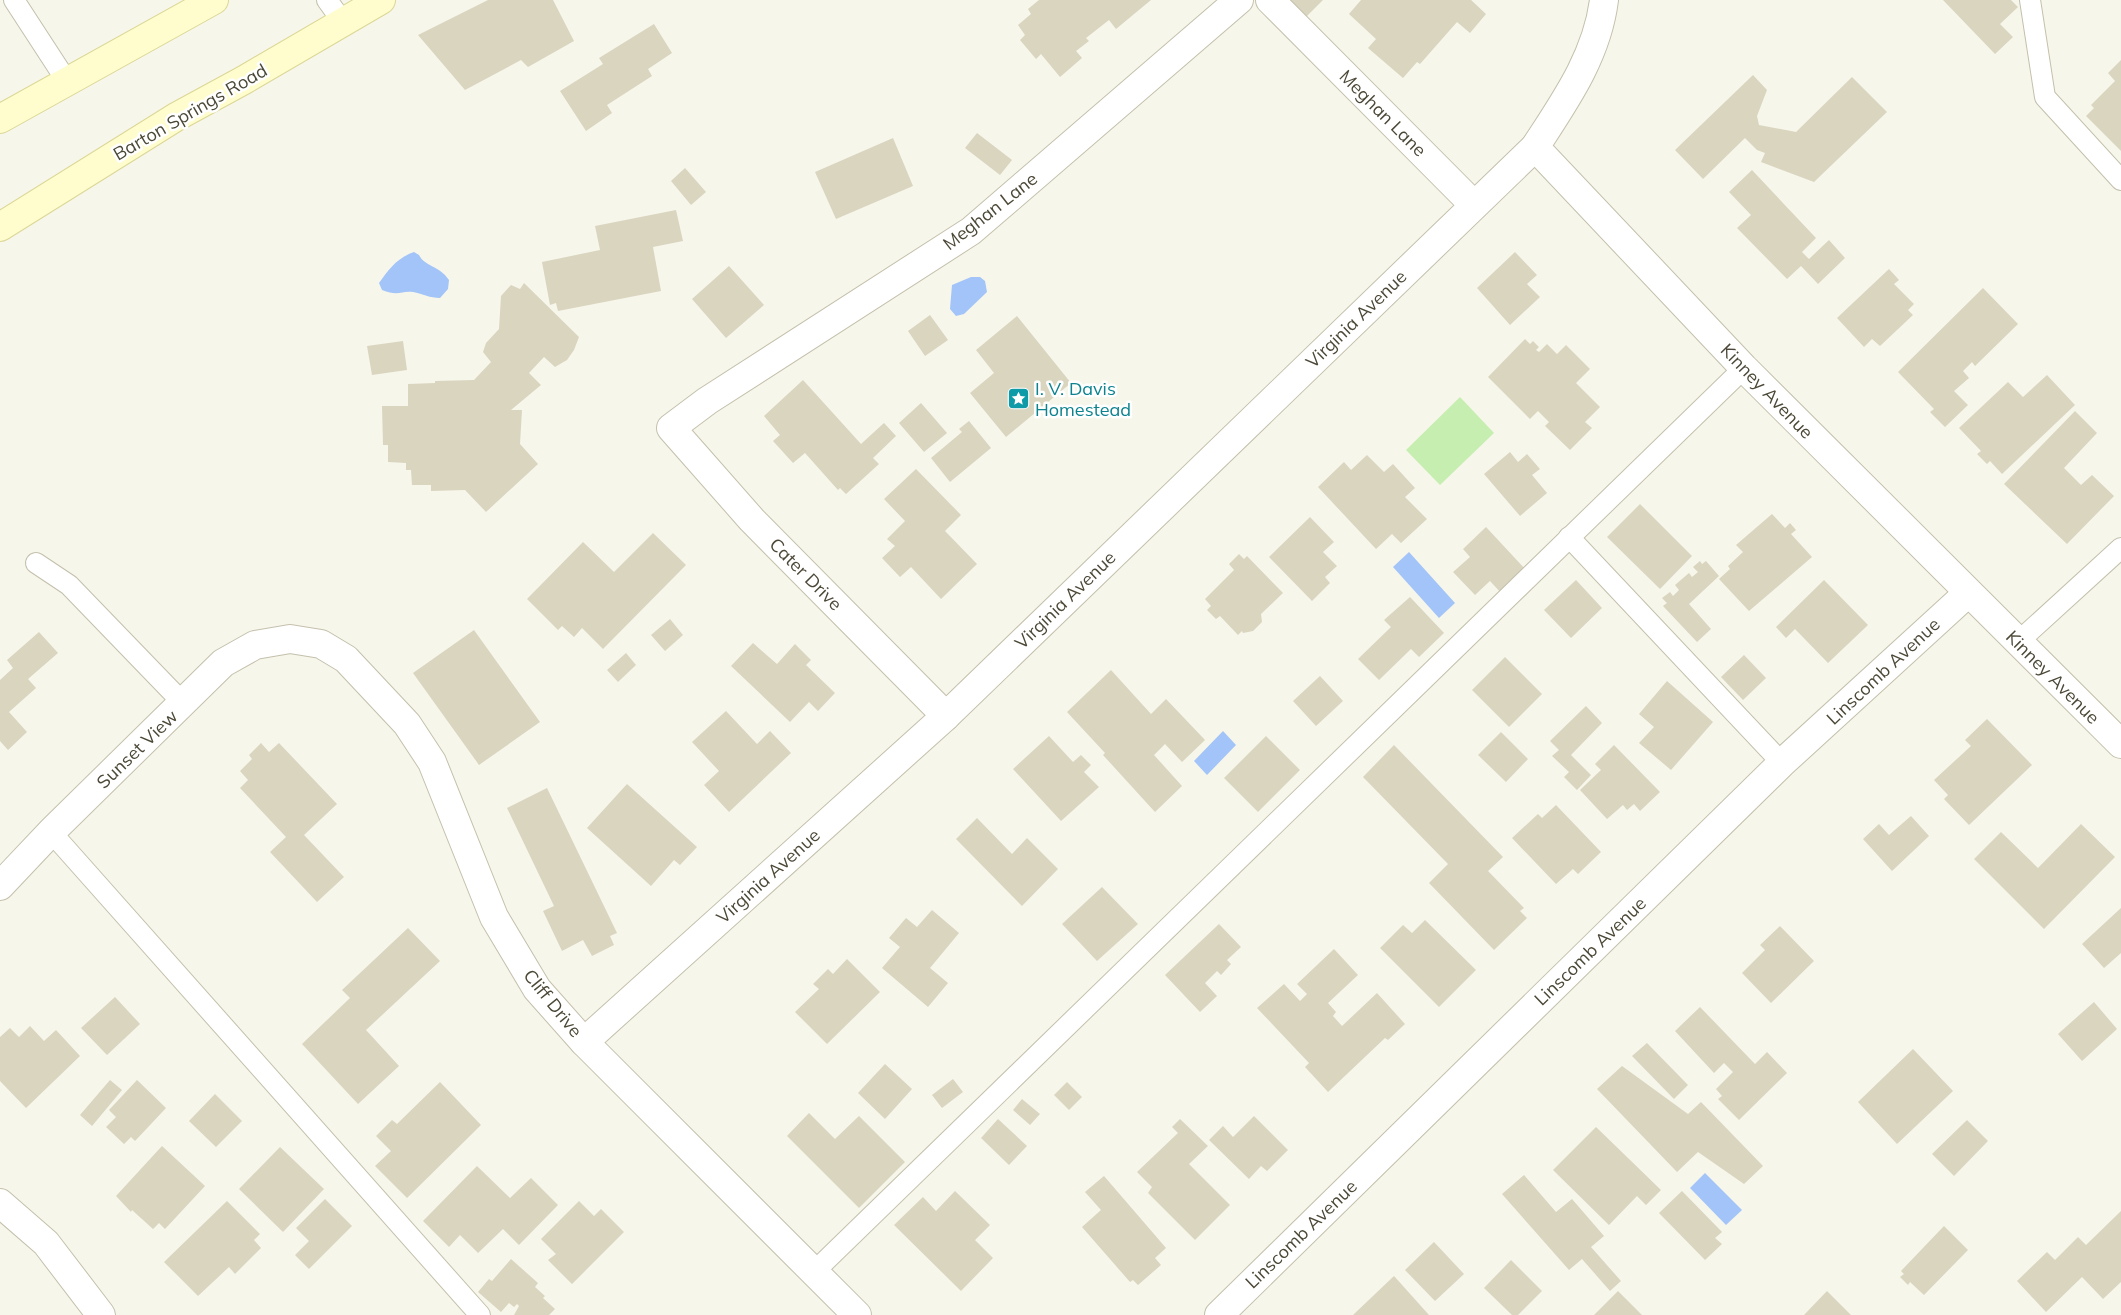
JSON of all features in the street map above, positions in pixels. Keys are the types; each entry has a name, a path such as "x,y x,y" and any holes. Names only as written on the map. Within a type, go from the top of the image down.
{"main road":[{"path":"0,119 68,83 214,0"},
{"name":"Barton Springs Road","path":"0,227 176,117 381,0"}],"street":[{"name":"Meghan Lane","path":"671,428 707,401 971,231 1240,0"},
{"name":"Meghan Lane","path":"1270,0 1474,205"},
{"path":"1535,147 1575,85 1601,24 1604,0"},
{"name":"Virginia Avenue","path":"584,1042 946,716 1535,147"},
{"name":"Kinney Avenue","path":"1535,147 1744,368 2121,744"},
{"name":"Cater Drive","path":"671,428 752,520 946,716"},
{"name":"Linscomb Avenue","path":"1219,1315 1782,763 1968,593"},
{"name":"Cliff Drive","path":"290,638 321,644 346,660 407,724 432,762 494,917 537,989 584,1042 857,1315"},
{"name":"Sunset View","path":"0,886 51,832 223,663 255,646 290,638"},
{"path":"0,1203 46,1242 101,1315"}],"lane":[{"path":"14,0 68,83"},
{"path":"327,0 343,22"},
{"path":"2030,0 2044,97 2121,180"},
{"path":"815,1271 1744,368"},
{"path":"1569,537 1782,763"},
{"path":"2018,642 2121,548"},
{"path":"36,563 69,585 183,703"},
{"path":"51,832 480,1315"}],"green space":[{"path":"1460,397 1494,433 1440,485 1406,450"}],"water":[{"path":"414,252 425,262 441,271 449,280 448,289 440,298 413,292 392,293 382,290 379,283 390,269 403,257"},
{"path":"971,277 980,277 985,281 987,292 964,314 956,316 950,309 952,285"},
{"path":"1409,552 1455,603 1439,618 1393,567"},
{"path":"1223,731 1236,745 1207,775 1194,761"},
{"path":"1705,1173 1742,1210 1726,1225 1690,1188"}],"building":[{"path":"488,0 553,0 574,41 528,67 521,60 465,90 418,35"},
{"path":"1039,0 1151,0 1116,29 1109,20 1086,38 1089,41 1076,51 1082,58 1060,77 1041,54 1036,59 1020,40 1025,35 1018,25 1031,14 1028,9"},
{"path":"1283,0 1323,0 1303,20"},
{"path":"1361,0 1471,0 1486,14 1470,33 1457,22 1420,64 1417,62 1403,78 1368,48 1376,39 1349,14"},
{"path":"1943,0 2011,0 2018,7 2000,24 2013,37 1995,54"},
{"path":"654,24 672,53 648,69 652,76 607,105 612,113 586,131 560,91 603,64 599,58"},
{"path":"2121,60 2121,151 2086,116 2094,108 2091,105 2115,81 2108,73"},
{"path":"1753,75 1767,90 1757,116 1759,125 1796,132 1852,77 1887,112 1814,182 1761,162 1765,153 1757,150 1745,138 1703,179 1675,150"},
{"path":"977,133 1012,160 1000,175 965,148"},
{"path":"893,138 913,186 836,219 815,172"},
{"path":"685,168 706,192 691,205 671,181"},
{"path":"1752,170 1816,238 1802,252 1809,259 1829,240 1845,258 1818,284 1801,266 1787,279 1737,228 1751,215 1729,192"},
{"path":"676,210 683,241 653,247 661,291 558,311 556,303 550,305 542,262 600,250 595,226"},
{"path":"1515,252 1537,275 1527,284 1540,297 1510,325 1477,288"},
{"path":"729,266 764,305 726,338 692,299"},
{"path":"1889,269 1899,280 1894,284 1914,304 1908,310 1913,315 1880,346 1872,339 1864,347 1837,318"},
{"path":"524,283 579,337 574,350 567,360 555,367 544,357 529,373 541,385 511,410 522,410 520,444 538,464 486,512 465,490 431,491 431,485 412,485 411,470 406,470 406,463 388,462 388,445 383,445 382,406 408,406 408,384 474,380 491,362 483,352 486,343 499,329 501,296 511,285 520,289"},
{"path":"1983,288 2018,324 1975,366 1972,362 1963,371 1969,378 1954,391 1968,405 1945,427 1930,412 1934,409 1898,372"},
{"path":"930,315 948,340 925,356 908,331"},
{"path":"1017,316 1071,383 1006,437 970,393 994,373 976,350"},
{"path":"1525,339 1530,344 1533,341 1539,347 1536,350 1539,352 1547,344 1557,354 1566,345 1590,369 1576,383 1600,407 1585,422 1592,428 1570,450 1545,426 1549,422 1538,411 1530,419 1488,377"},
{"path":"403,341 407,370 372,375 367,346"},
{"path":"2047,375 2075,405 2002,474 1990,461 1987,464 1977,454 1981,451 1959,428 2008,382 2023,397"},
{"path":"803,380 861,444 884,423 896,436 873,458 879,464 846,494 840,488 838,490 805,453 793,463 773,441 780,435 764,416"},
{"path":"921,403 947,433 924,452 899,423"},
{"path":"2075,411 2097,433 2064,468 2081,485 2092,475 2114,496 2067,544 2004,484"},
{"path":"969,421 991,448 950,482 931,458 962,432 959,429"},
{"path":"1510,452 1518,462 1527,454 1540,469 1532,475 1547,493 1520,516 1484,474"},
{"path":"1367,455 1384,472 1393,464 1415,488 1405,497 1427,519 1401,543 1392,534 1376,549 1318,487 1344,462 1351,470"},
{"path":"916,469 961,515 945,531 977,564 941,599 911,567 900,577 882,558 895,546 887,539 905,521 884,499"},
{"path":"1640,504 1692,556 1660,589 1607,537"},
{"path":"1772,514 1785,528 1790,523 1796,530 1791,534 1812,557 1749,611 1719,579 1730,569 1728,566 1743,552 1736,545"},
{"path":"1310,517 1334,542 1323,552 1337,566 1325,577 1330,583 1312,601 1269,557"},
{"path":"1486,527 1527,571 1502,594 1490,581 1475,595 1453,572 1470,557 1463,549"},
{"path":"653,533 686,565 603,649 582,628 574,637 562,626 558,630 527,599 583,542 614,572"},
{"path":"1239,554 1244,559 1247,556 1283,593 1261,614 1262,622 1253,631 1243,633 1242,631 1238,635 1220,616 1216,619 1207,610 1211,606 1205,599 1234,570 1229,564"},
{"path":"1700,561 1702,564 1706,561 1719,576 1689,604 1711,629 1697,642 1663,606 1667,603 1662,598 1670,592 1673,596 1679,590 1675,585 1689,573 1692,577 1698,572 1693,567"},
{"path":"1576,580 1602,608 1571,638 1544,610"},
{"path":"1824,580 1868,625 1828,663 1795,629 1786,638 1776,627"},
{"path":"1410,597 1444,633 1419,657 1411,649 1379,680 1358,659 1391,627 1384,620"},
{"path":"670,619 683,635 665,651 651,635"},
{"path":"474,630 540,722 479,765 413,673"},
{"path":"39,632 58,653 28,679 36,688 9,712 27,732 8,750 0,741 0,680 13,668 7,660"},
{"path":"753,643 777,664 795,644 811,660 806,665 835,693 818,711 809,702 790,722 731,666"},
{"path":"626,653 636,665 618,682 607,670"},
{"path":"1744,655 1766,678 1743,700 1721,677"},
{"path":"1505,657 1542,694 1509,727 1472,690"},
{"path":"1111,670 1151,714 1166,699 1205,740 1182,762 1165,744 1154,755 1182,786 1155,812 1067,712"},
{"path":"1320,676 1343,701 1316,726 1293,701"},
{"path":"1667,681 1713,722 1671,770 1639,743 1654,727 1639,714"},
{"path":"1586,706 1602,723 1571,755 1591,775 1577,790 1564,777 1569,772 1552,756 1559,750 1550,741"},
{"path":"726,711 757,744 770,731 791,753 729,812 704,785 719,771 692,742"},
{"path":"1987,719 2032,765 1969,825 1944,799 1948,795 1934,780 1971,746 1965,740"},
{"path":"1501,732 1528,759 1506,782 1478,755"},
{"path":"1049,736 1073,762 1081,755 1091,765 1084,772 1099,787 1061,821 1013,769"},
{"path":"1266,736 1300,770 1258,812 1224,778"},
{"path":"261,743 269,752 279,743 337,804 304,835 344,877 317,902 270,852 286,837 240,788 248,780 240,771 252,759 249,755"},
{"path":"1394,745 1503,857 1488,871 1524,908 1520,911 1527,918 1494,950 1429,883 1448,864 1363,777"},
{"path":"1614,745 1660,792 1640,811 1634,804 1627,810 1623,805 1607,819 1580,790 1601,770 1595,764"},
{"path":"627,784 697,847 680,865 674,860 651,886 587,828"},
{"path":"547,788 617,933 610,936 614,945 592,956 583,940 562,951 543,911 554,906 507,808"},
{"path":"1556,805 1601,852 1578,874 1573,869 1556,884 1512,838 1538,814 1542,818"},
{"path":"1911,816 1929,836 1892,871 1863,839 1879,824 1889,835"},
{"path":"977,818 1012,854 1027,838 1058,869 1022,906 956,839"},
{"path":"2081,824 2115,857 2044,929 1974,859 2001,832 2038,868"},
{"path":"1102,887 1138,924 1097,961 1062,924"},
{"path":"2121,908 2121,953 2104,968 2082,944"},
{"path":"932,910 959,933 930,968 948,983 928,1007 882,968 900,947 889,938 906,918 917,927"},
{"path":"1425,920 1476,970 1439,1007 1380,948 1403,925 1412,933"},
{"path":"1219,924 1241,947 1227,960 1231,964 1221,975 1217,971 1205,983 1217,996 1200,1012 1165,975"},
{"path":"1780,926 1814,961 1771,1003 1742,973 1765,950 1760,945"},
{"path":"408,928 440,961 366,1030 399,1066 358,1104 302,1044 350,998 342,990"},
{"path":"1334,949 1358,975 1328,1003 1336,1012 1333,1016 1342,1026 1377,993 1405,1024 1388,1040 1385,1038 1328,1092 1305,1067 1309,1063 1257,1008 1284,984 1300,1001 1307,994 1297,984"},
{"path":"847,959 880,992 827,1044 795,1012 819,989 813,984 828,969 833,974"},
{"path":"115,997 140,1024 107,1055 81,1028"},
{"path":"2094,1002 2117,1029 2082,1061 2058,1034"},
{"path":"1700,1007 1755,1064 1767,1052 1787,1073 1739,1120 1718,1099 1722,1096 1716,1089 1733,1072 1724,1063 1714,1073 1675,1031"},
{"path":"30,1026 44,1041 56,1030 80,1056 26,1108 0,1081 0,1037 10,1028 19,1037"},
{"path":"1647,1043 1688,1085 1674,1099 1632,1056"},
{"path":"1913,1049 1953,1091 1897,1144 1858,1102"},
{"path":"885,1064 912,1089 885,1119 858,1093"},
{"path":"1622,1066 1688,1114 1701,1102 1763,1166 1744,1184 1698,1152 1677,1172 1597,1089"},
{"path":"953,1079 963,1092 942,1108 932,1095"},
{"path":"110,1080 122,1090 92,1126 80,1115"},
{"path":"137,1080 166,1108 135,1141 131,1137 124,1144 106,1127 116,1117 109,1110"},
{"path":"440,1082 481,1125 407,1198 375,1166 391,1151 376,1136 392,1120 397,1124"},
{"path":"1067,1082 1082,1097 1069,1110 1054,1095"},
{"path":"215,1094 242,1121 216,1147 189,1121"},
{"path":"1022,1099 1040,1114 1030,1125 1013,1110"},
{"path":"809,1113 835,1139 859,1116 905,1162 859,1208 787,1136"},
{"path":"1254,1116 1288,1150 1267,1171 1261,1166 1249,1179 1209,1140 1223,1126 1233,1137"},
{"path":"998,1119 1027,1146 1009,1165 981,1138"},
{"path":"1180,1119 1208,1146 1189,1164 1230,1205 1195,1240 1148,1193 1152,1187 1137,1172 1178,1133 1172,1127"},
{"path":"1967,1120 1988,1141 1954,1176 1932,1154"},
{"path":"1596,1127 1661,1190 1646,1205 1637,1196 1609,1225 1553,1170"},
{"path":"162,1146 205,1186 165,1229 159,1223 153,1229 132,1210 131,1212 116,1196"},
{"path":"280,1147 324,1189 283,1232 239,1189"},
{"path":"477,1166 510,1198 531,1178 558,1205 519,1245 503,1229 478,1253 460,1235 449,1247 423,1221"},
{"path":"1524,1175 1556,1212 1572,1199 1604,1236 1591,1247 1621,1281 1610,1291 1582,1259 1569,1270 1502,1194"},
{"path":"1104,1176 1166,1248 1155,1258 1161,1265 1138,1285 1133,1280 1130,1282 1082,1227 1101,1210 1085,1192"},
{"path":"955,1191 990,1225 975,1240 993,1258 961,1291 894,1225 923,1197 936,1211"},
{"path":"1682,1191 1722,1232 1715,1238 1722,1244 1705,1260 1659,1213"},
{"path":"325,1199 352,1226 309,1269 295,1255 309,1241 296,1228"},
{"path":"227,1201 260,1234 254,1240 261,1248 235,1274 229,1267 198,1296 164,1262"},
{"path":"579,1201 594,1216 601,1209 624,1232 572,1284 548,1260 556,1254 541,1239"},
{"path":"2121,1211 2121,1282 2103,1299 2082,1277 2046,1312 2017,1281 2047,1252 2055,1260 2078,1237 2086,1245"},
{"path":"1944,1226 1968,1250 1924,1295 1910,1282 1908,1285 1900,1277 1904,1274 1901,1271"},
{"path":"1434,1242 1464,1274 1435,1301 1405,1270"},
{"path":"511,1259 538,1283 535,1287 555,1309 549,1315 514,1315 519,1306 517,1304 514,1307 509,1303 501,1312 478,1292 489,1279 492,1281"},
{"path":"1511,1260 1542,1291 1518,1315 1512,1315 1484,1288"},
{"path":"1394,1276 1429,1315 1353,1315"},
{"path":"1618,1291 1642,1315 1594,1315"},
{"path":"1827,1291 1851,1315 1804,1315"}],"place":[{"name":"I. V. Davis Homestead","path":"1019,398"}]}
